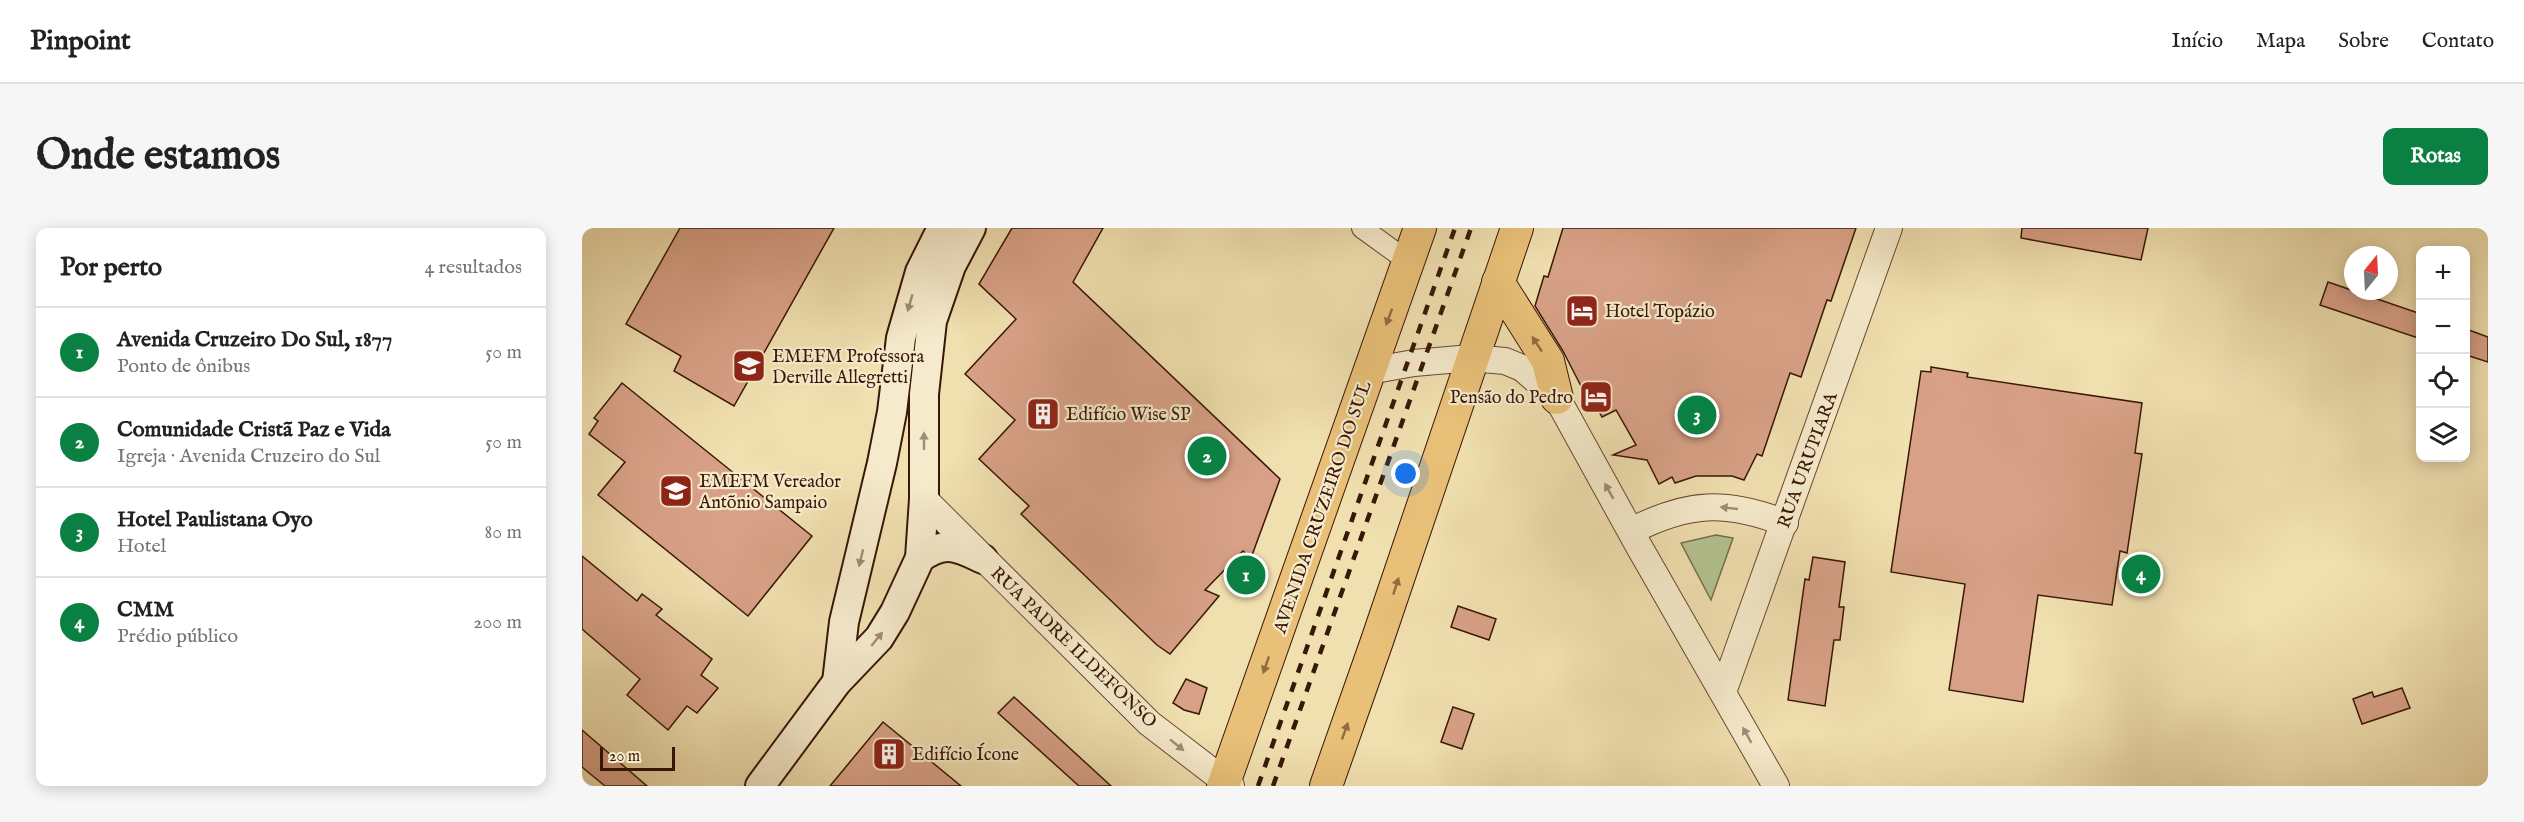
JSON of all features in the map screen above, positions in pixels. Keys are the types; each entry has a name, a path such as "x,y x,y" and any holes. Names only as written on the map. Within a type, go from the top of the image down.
{"main road":[{"path":"837,682 844,622 875,501 907,314 920,272 942,228"},
{"path":"760,786 837,682 879,638 895,612 920,558 924,500 924,394 932,321 951,266 971,228"},
{"name":"AVENIDA CRUZEIRO DO SUL","path":"1227,784 1420,228"},
{"path":"1326,786 1517,228"},
{"path":"1498,282 1548,361 1557,398"},
{"path":"892,412 907,468 924,500"},
{"path":"920,558 938,547 949,546 983,559"}],"street":[{"path":"1362,228 1408,262"},
{"name":"RUA URUPIARA","path":"1723,692 1889,228"},
{"path":"1370,371 1414,363 1471,358 1506,361 1522,368 1557,398 1776,786"},
{"name":"RUA PADRE ILDEFONSO","path":"924,500 1149,723 1227,784"},
{"path":"1631,531 1659,516 1701,507 1723,506 1755,511 1785,523"}],"green space":[{"path":"1716,535 1733,538 1711,600 1681,543"}],"building":[{"path":"680,228 834,228 734,406 674,371 681,356 626,324"},
{"path":"1012,228 1103,228 1073,282 1280,479 1251,558 1243,551 1205,590 1219,596 1170,654 1157,645 1021,514 1029,506 979,459 1015,420 965,374 1016,319 979,284"},
{"path":"1563,228 1856,228 1831,301 1827,300 1801,377 1790,373 1762,456 1757,454 1744,480 1732,476 1696,476 1675,483 1672,477 1659,484 1647,460 1613,455 1636,445 1616,410 1602,417 1587,390 1584,392 1563,351 1535,306 1544,276 1548,277"},
{"path":"2022,228 2148,228 2141,260 2021,238"},
{"path":"2328,282 2344,288 2344,300 2380,300 2416,312 2416,337 2320,305"},
{"path":"2470,330 2488,337 2488,362 2470,356"},
{"path":"1931,367 1968,373 1967,377 2142,403 2135,453 2142,454 2127,553 2120,551 2112,605 2038,595 2023,702 1949,690 1965,584 1891,572 1921,371 1931,372"},
{"name":"EMEFM Vereador Antõnio Sampaio","path":"622,383 812,536 748,616 598,495 625,462 589,434 598,421 594,418"},
{"path":"582,556 637,601 642,594 662,609 656,615 712,659 701,675 718,688 697,713 687,706 668,730 627,695 640,679 582,629"},
{"path":"1813,557 1845,562 1839,607 1844,607 1840,640 1834,640 1825,706 1788,700 1805,579 1809,580"},
{"path":"1458,606 1496,619 1489,640 1451,627"},
{"path":"1186,679 1207,688 1199,714 1184,710 1173,703"},
{"path":"2402,688 2410,708 2362,724 2353,699 2372,692 2374,697"},
{"path":"1014,697 1111,786 1079,786 998,713"},
{"path":"1453,707 1474,714 1462,749 1441,742"},
{"name":"Edifício Ícone","path":"883,722 961,786 830,786"},
{"path":"582,730 647,786 605,786 582,767"}],"railway":[{"path":"1258,786 1455,228"},
{"path":"1273,786 1471,228"}],"place":[{"name":"Hotel Topázio","path":"1582,311"},
{"name":"EMEFM Professora Derville Allegretti","path":"749,366"},
{"name":"Pensão do Pedro","path":"1596,397"},
{"name":"Edifício Wise SP","path":"1043,414"},
{"name":"Hotel Paulistana Oyo","path":"1697,415"},
{"name":"Comunidade Cristã Paz e Vida","path":"1207,456"},
{"name":"EMEFM Vereador Antõnio Sampaio","path":"676,491"},
{"name":"CMM","path":"2141,574"},
{"name":"Avenida Cruzeiro Do Sul, 1877","path":"1246,575"},
{"name":"Edifício Ícone","path":"889,754"}]}
